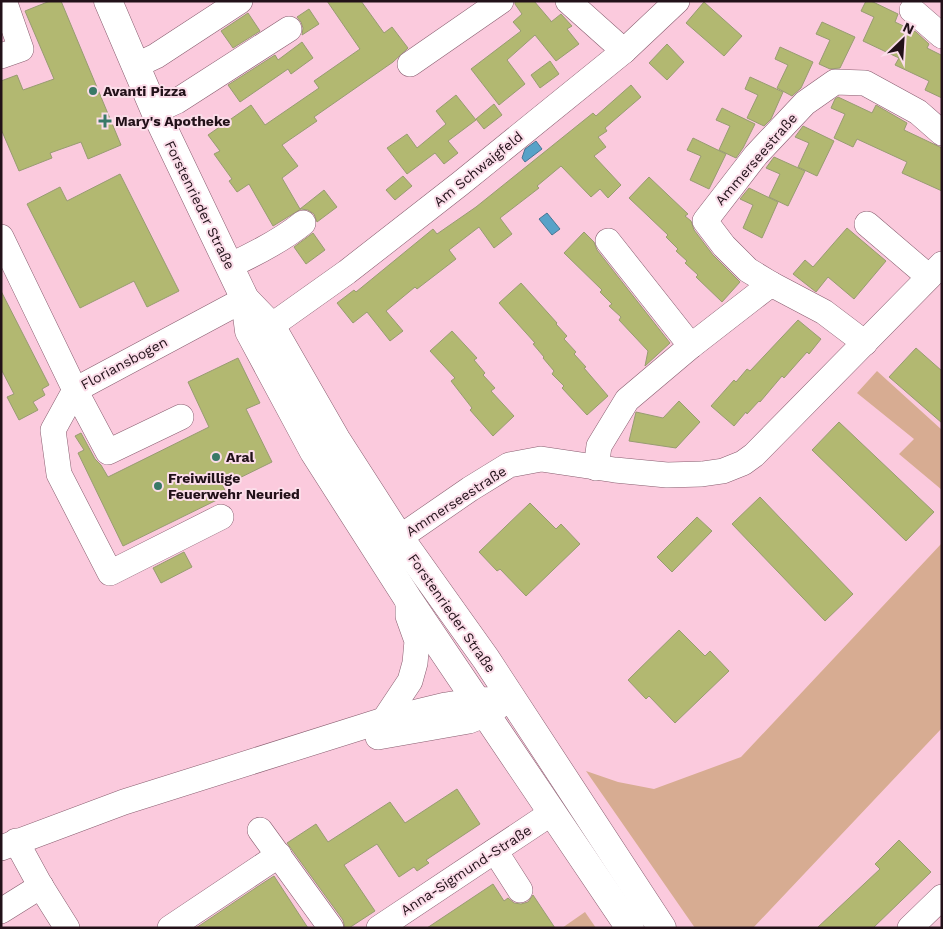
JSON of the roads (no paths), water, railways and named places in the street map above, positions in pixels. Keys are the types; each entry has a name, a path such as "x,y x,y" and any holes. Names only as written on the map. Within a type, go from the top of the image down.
{"main road":[{"name":"Forstenrieder Straße","path":"108,1 155,111 245,298 271,326 336,439 389,544 408,599 630,928"},
{"name":"Forstenrieder Straße","path":"245,298 249,331 314,452 486,659 510,699 662,928"}],"street":[{"path":"135,66 156,56 240,1"},
{"path":"410,64 501,1"},
{"path":"568,1 624,51"},
{"name":"Am Schwaigfeld","path":"271,326 348,272 453,189 624,51 677,1"},
{"path":"1,56 21,49 8,5"},
{"path":"912,10 942,36"},
{"path":"155,111 177,101 289,29"},
{"name":"Ammerseestraße","path":"865,343 824,312 748,270 724,246 704,221 756,155 805,102 835,82 865,83 918,112 942,133"},
{"path":"229,266 251,256 289,234 303,223"},
{"path":"867,224 935,270"},
{"path":"1,237 75,390 108,452 181,417"},
{"path":"608,241 691,346"},
{"name":"Ammerseestraße","path":"389,544 470,488 509,465 541,459 596,468 667,475 723,471 743,463 754,455 935,270"},
{"path":"596,468 598,446 627,400 691,346 771,284"},
{"name":"Floriansbogen","path":"221,517 110,573 59,474 53,430 75,390 245,298"},
{"path":"384,720 410,681 415,663 417,641 408,616 408,599"},
{"path":"67,928 41,886 9,845 124,802 384,720 446,705 482,707 510,699"},
{"path":"270,756 469,721 482,707"},
{"name":"Anna-Sigmund-Straße","path":"379,928 553,812"},
{"path":"260,830 331,928"},
{"path":"495,852 520,890"},
{"path":"170,928 279,855"},
{"path":"1,911 41,886"},
{"path":"910,928 942,897"}],"water":[{"path":"536,141 542,149 525,162 522,158 525,149"},
{"path":"547,213 560,229 552,235 539,219"}],"place":[{"name":"Avanti Pizza","path":"93,91"},
{"name":"Mary's Apotheke","path":"105,121"},
{"name":"Aral","path":"216,457"},
{"name":"Freiwillige Feuerwehr Neuried","path":"158,486"}]}
